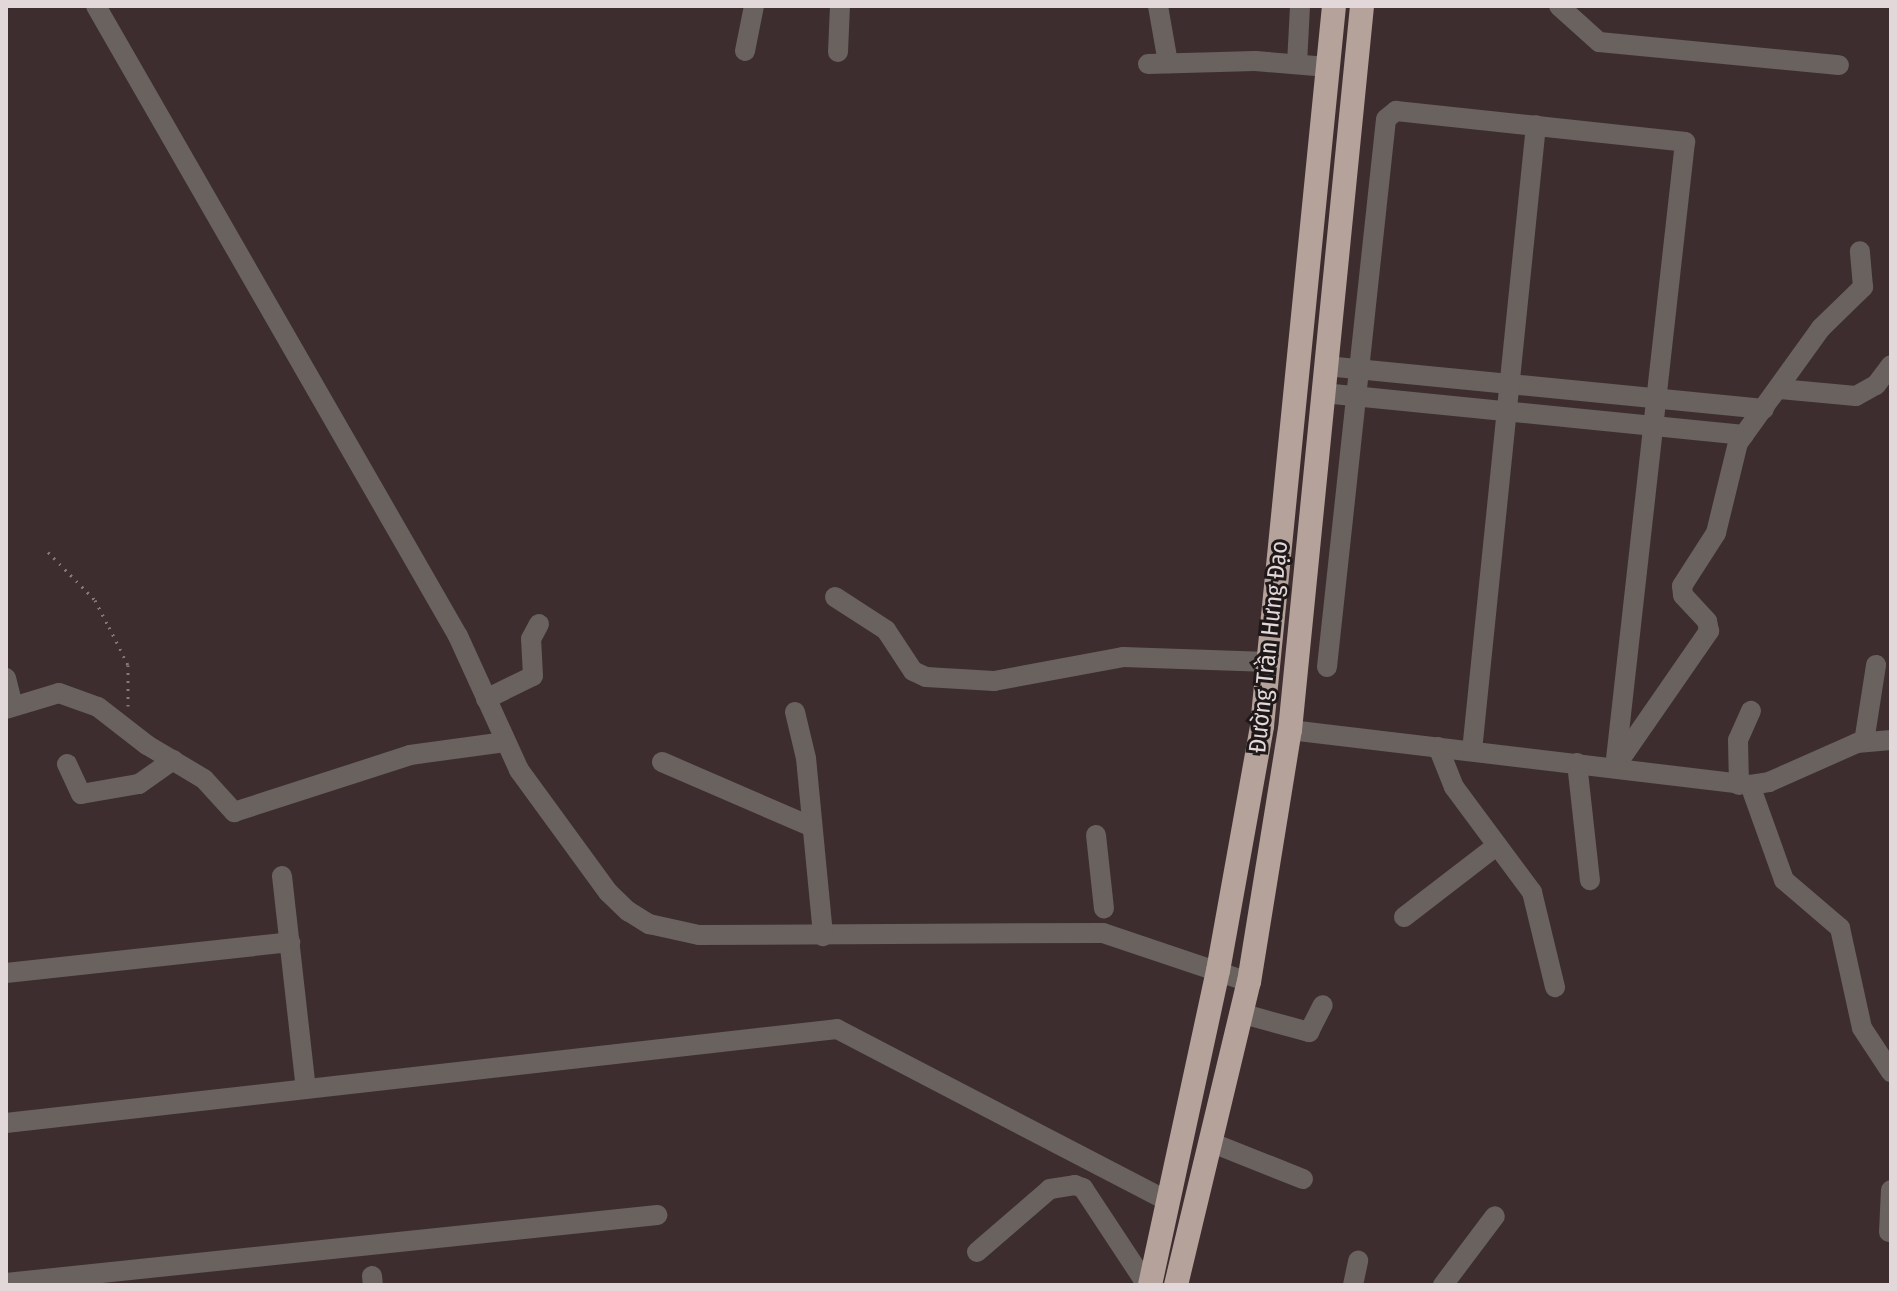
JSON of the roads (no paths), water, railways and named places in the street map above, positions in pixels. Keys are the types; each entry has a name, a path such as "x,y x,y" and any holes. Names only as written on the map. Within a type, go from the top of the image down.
{"highway":[{"name":"Đường Trần Hưng Đạo","path":"1148,1285 1218,971 1269,662 1334,6"},
{"name":"Đường Trần Hưng Đạo","path":"1176,1285 1249,982 1290,730 1362,6"}],"street":[{"path":"96,6 458,636 505,742 528,784 608,892 649,924 699,935 823,936 1104,921 1249,982"},
{"path":"745,51 754,6"},
{"path":"838,52 840,6"},
{"path":"1158,6 1158,63 1328,67"},
{"path":"1297,64 1300,6"},
{"path":"1559,6 1599,42 1839,65"},
{"path":"1327,667 1386,119 1396,111 1685,142 1615,768"},
{"path":"1472,751 1536,125"},
{"path":"1615,768 1709,631 1707,621 1683,595 1682,586 1716,533 1730,468 1744,435 1821,328 1863,287 1860,251"},
{"path":"1780,389 1856,396 1876,385 1891,365"},
{"path":"1326,366 1764,409"},
{"path":"1323,393 1744,435"},
{"path":"835,597 886,630 913,671 926,677 994,681 1123,657 1269,662"},
{"path":"486,699 533,676 531,639 539,624"},
{"path":"1864,742 1876,665"},
{"path":"6,678 10,708 46,695 72,695 204,779 234,812 410,755 505,742"},
{"path":"1751,711 1738,740 1744,785 1784,880 1840,928 1862,1028 1891,1072"},
{"path":"795,712 806,758 810,826 823,936"},
{"path":"1290,730 1744,785 1769,782 1864,742 1891,740"},
{"path":"1438,747 1454,787 1495,847 1515,863 1532,892 1555,987"},
{"path":"67,764 81,794 139,784 173,760"},
{"path":"662,762 810,826"},
{"path":"1577,763 1590,880"},
{"path":"1096,835 1104,921"},
{"path":"1404,917 1495,847"},
{"path":"282,876 306,1089"},
{"path":"6,973 290,942"},
{"path":"1240,1013 1309,1032 1323,1005"},
{"path":"6,1123 837,1029 1168,1201"},
{"path":"1210,1142 1303,1179"},
{"path":"977,1252 1050,1189 1075,1185 1083,1188 1148,1285"},
{"path":"1889,1232 1891,1190"},
{"path":"6,1283 657,1215"},
{"path":"1443,1285 1495,1216"},
{"path":"1353,1285 1358,1261"}]}
